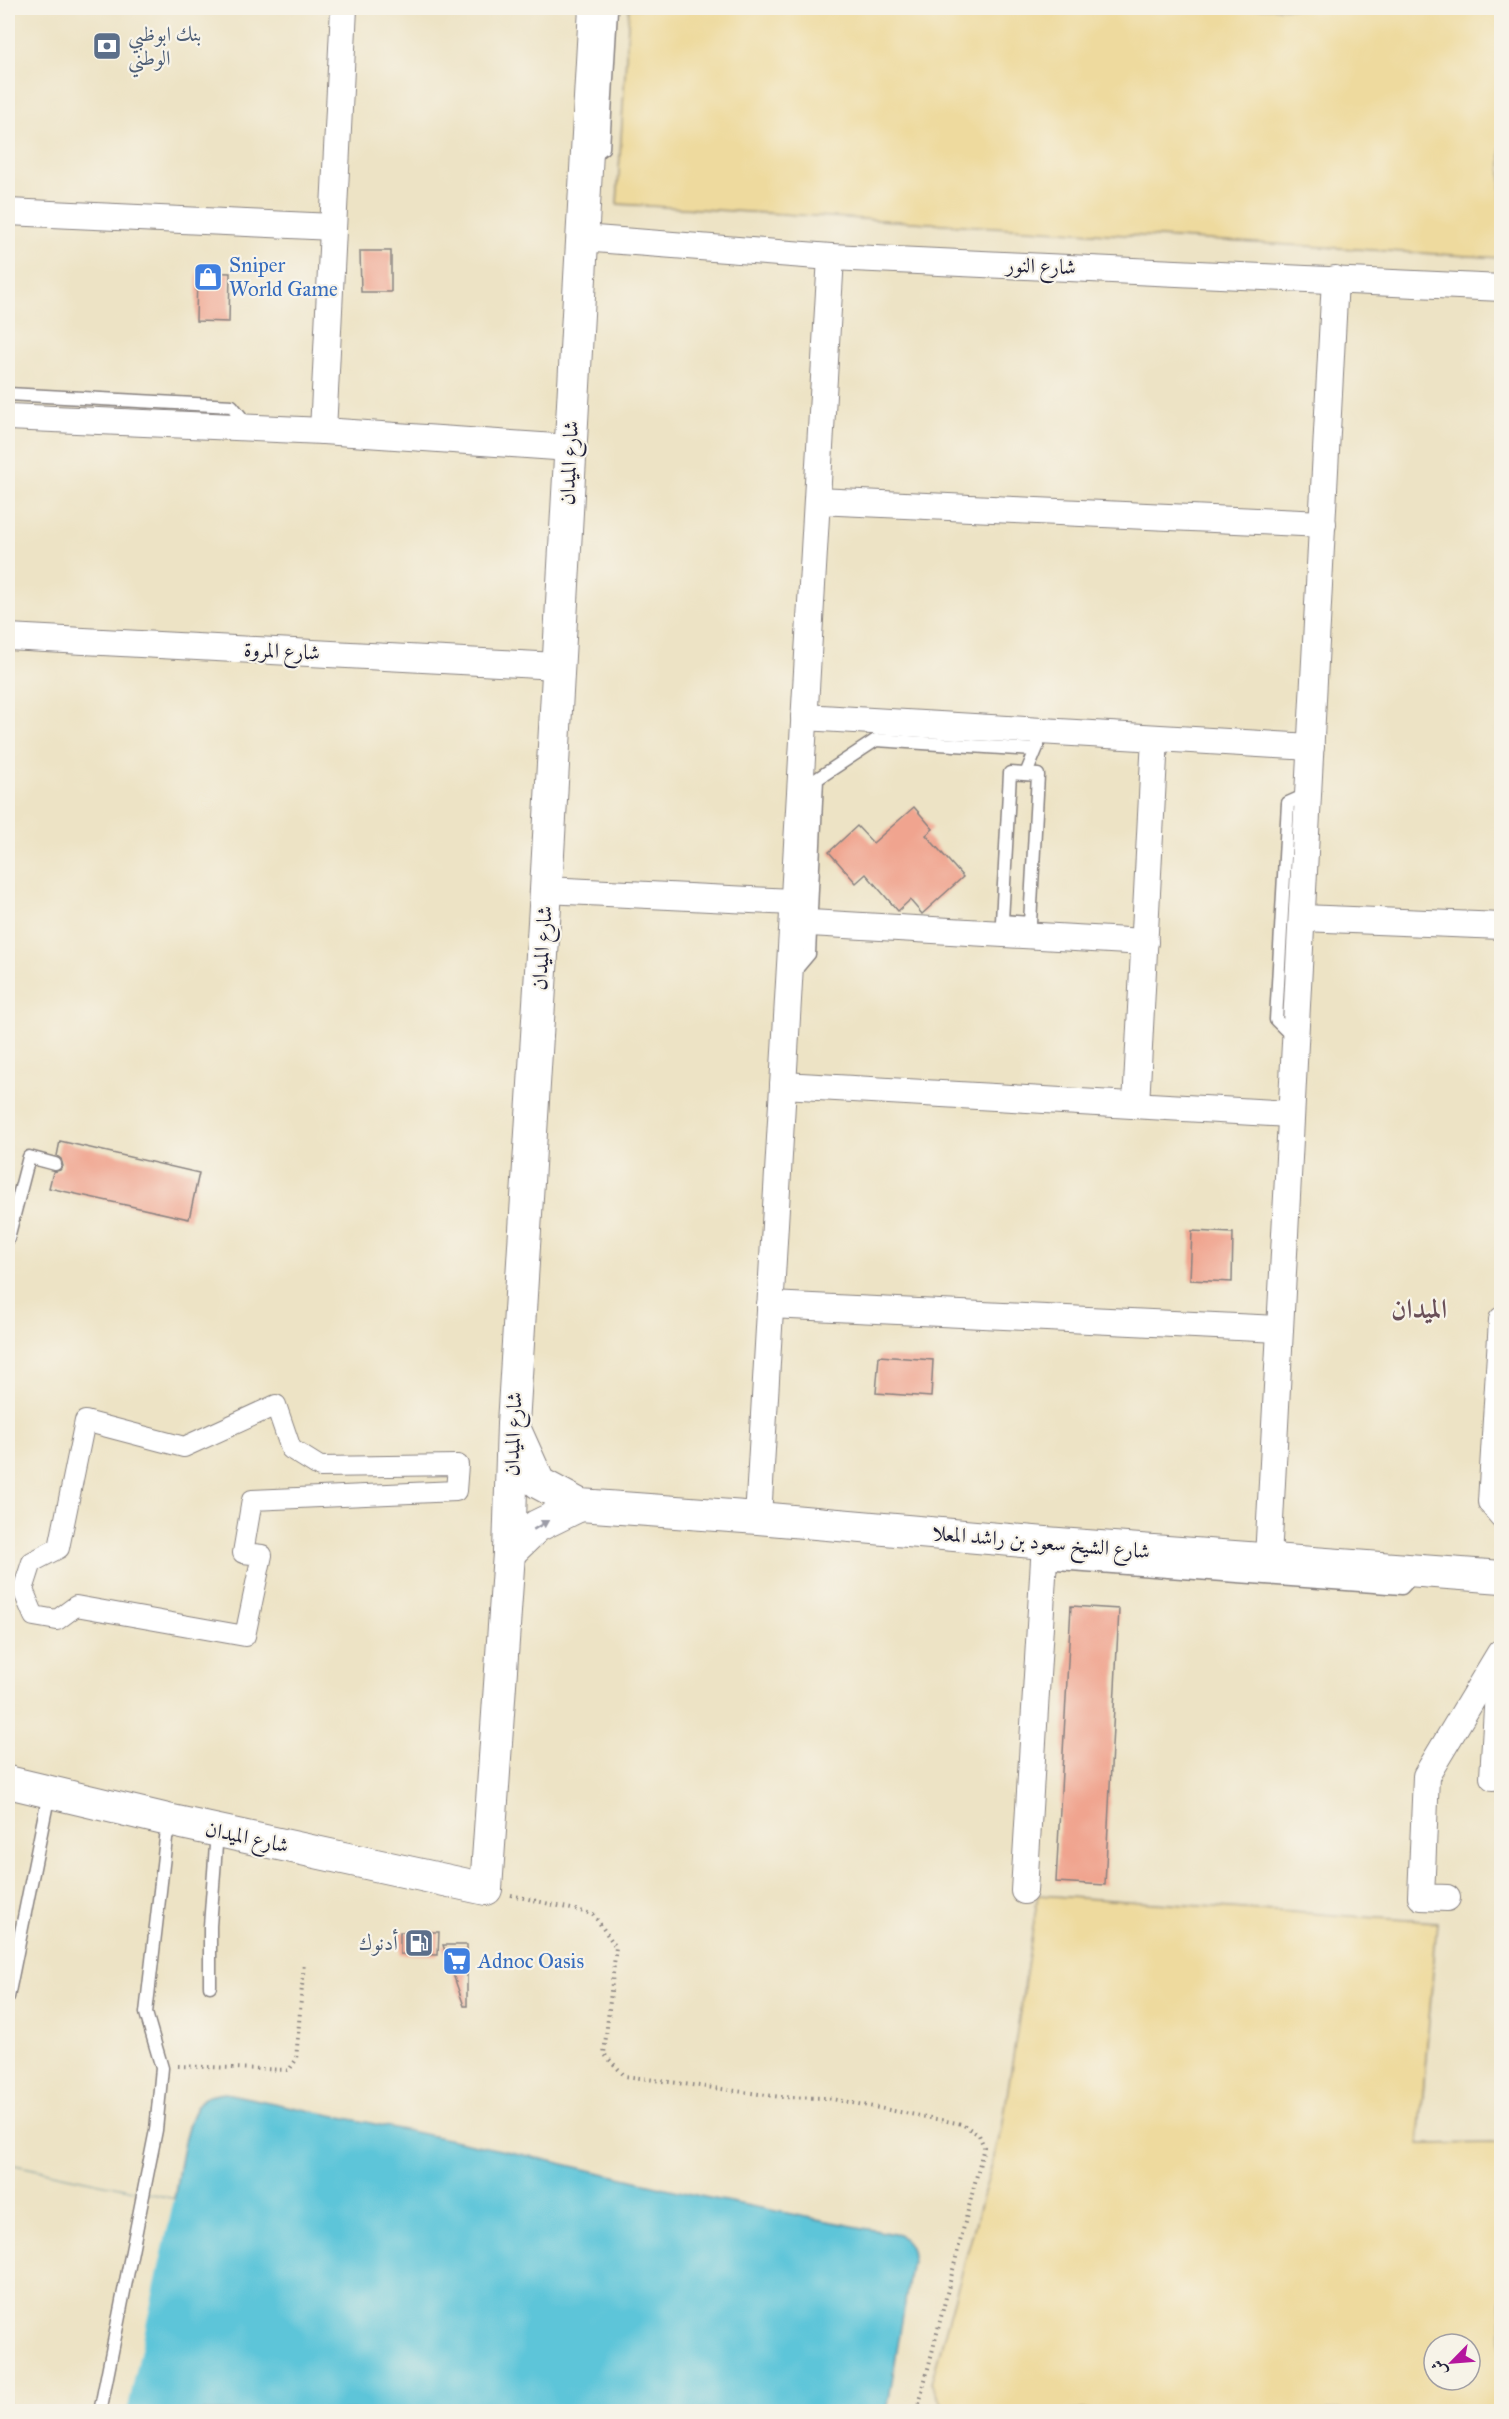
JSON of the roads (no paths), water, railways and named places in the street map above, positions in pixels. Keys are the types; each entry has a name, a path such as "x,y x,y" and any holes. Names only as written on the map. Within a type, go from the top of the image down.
{"street":[{"path":"323,431 344,8"},
{"name":"شارع الميدان","path":"8,1782 168,1820 486,1889 509,1553 513,1424 546,890 595,8"},
{"path":"8,212 333,227"},
{"name":"شارع النور","path":"582,238 831,257 1502,288"},
{"path":"758,1518 831,257"},
{"path":"1268,1559 1335,279"},
{"path":"8,417 323,431 570,448"},
{"path":"817,501 1323,524"},
{"name":"شارع المروة","path":"8,637 557,666"},
{"path":"804,717 1040,741 1155,738 1311,747"},
{"path":"1136,1105 1155,738"},
{"path":"546,890 793,902 810,923 1145,942"},
{"path":"1302,918 1502,926"},
{"path":"783,1085 1290,1114"},
{"path":"770,1305 1280,1329"},
{"path":"1502,1320 1491,1502 1502,1515"},
{"path":"276,1405 291,1449 320,1467 458,1465 456,1491 252,1500 243,1553 262,1555 245,1636 76,1606 57,1620 34,1616 23,1590 33,1562 58,1548 85,1421 184,1447 276,1405"},
{"name":"شارع الشيخ سعود بن راشد المعلا","path":"513,1424 539,1483 580,1505 758,1518 1044,1553 1268,1559 1502,1576"},
{"path":"509,1553 537,1526 580,1505"},
{"path":"1024,1891 1044,1553"},
{"path":"1493,1777 1501,1644"},
{"path":"1447,1898 1421,1897 1426,1776 1501,1644"}],"lane":[{"path":"586,160 603,148 611,10 608,8"},
{"path":"8,394 232,406 250,428"},
{"path":"789,979 809,954 817,780 876,740 1040,741 1026,774"},
{"path":"1010,773 1026,774 1038,775 1030,922 1002,921 1010,773"},
{"path":"1295,1039 1276,1020 1288,802 1308,793"},
{"path":"8,1238 29,1157 55,1164"},
{"path":"1044,1553 1402,1588 1419,1569"},
{"path":"8,1997 49,1792"},
{"path":"100,2412 156,2130 162,2068 146,2013 168,1820"},
{"path":"210,1986 210,1926 217,1830"}],"water":[{"path":"225,2093 529,2156 704,2197 899,2235 909,2246 912,2260 887,2411 8,2412 8,2164 174,2199 192,2115 206,2097"}],"place":[{"name":"بنك ابوظبي الوطني","path":"107,46"},
{"name":"Sniper World Game","path":"208,277"},
{"name":"أدنوك","path":"419,1943"},
{"name":"Adnoc Oasis","path":"457,1961"}],"district":[{"name":"الميدان","path":"1419,1309"}]}
